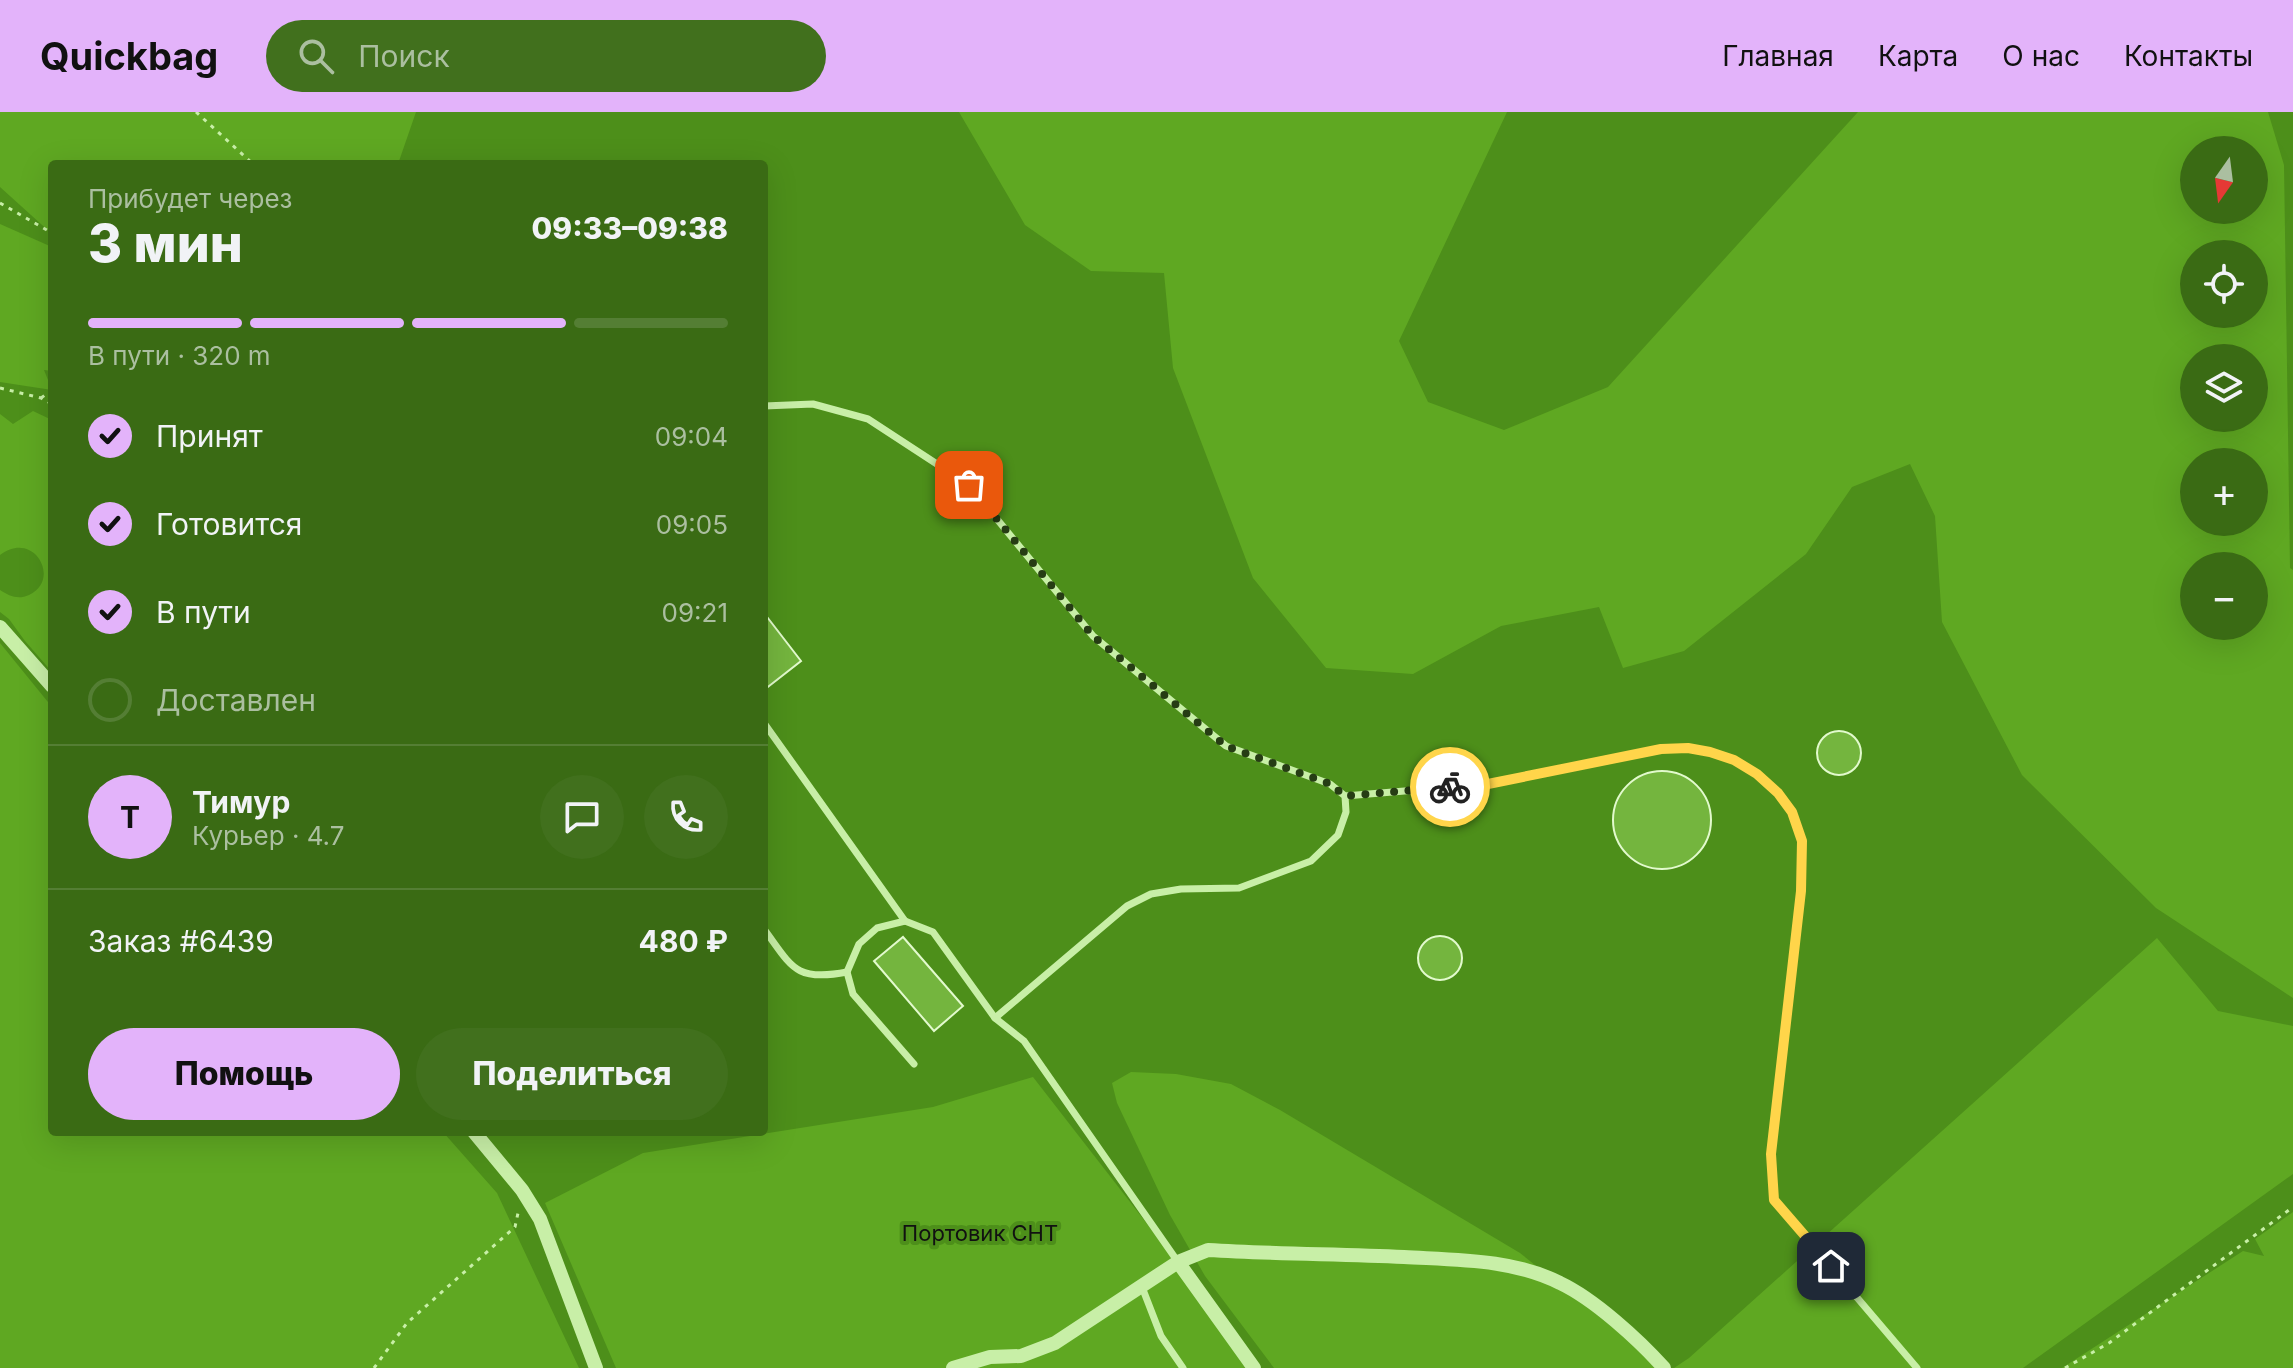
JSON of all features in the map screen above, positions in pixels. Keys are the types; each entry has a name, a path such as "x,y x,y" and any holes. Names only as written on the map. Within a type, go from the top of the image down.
{"street":[{"path":"0,627 48,681"},
{"path":"477,1136 522,1190 540,1219 596,1368"},
{"path":"953,1368 990,1357 1021,1356 1055,1343 1178,1262 1208,1250 1477,1261 1529,1270 1562,1283 1596,1307 1664,1368"},
{"path":"1178,1262 1254,1368"}],"lane":[{"path":"768,406 813,404 868,419 969,485 1093,636 1226,746 1330,784 1345,796 1488,784 1661,749 1688,748 1710,752 1734,760 1757,774 1778,793 1792,812 1802,841 1801,891 1771,1154 1774,1200 1917,1368"},
{"path":"768,729 905,921 933,932 995,1018 1024,1041 1178,1262"},
{"path":"995,1018 1127,906 1151,894 1181,889 1239,888 1311,861 1338,835 1346,812 1345,796"},
{"path":"905,921 877,928 859,944 847,972 853,994 914,1064"},
{"path":"768,934 794,969 823,977 847,972"},
{"path":"1142,1287 1161,1336 1183,1368"}],"path":[{"path":"196,112 249,160"},
{"path":"0,203 48,231"},
{"path":"0,388 48,402"},
{"path":"41,398 48,393"},
{"path":"374,1368 407,1323 515,1227 522,1190"},
{"path":"2065,1368 2109,1343 2293,1207"}],"green space":[{"path":"0,112 416,112 399,160 48,160 48,230 0,187"},
{"path":"959,112 1507,112 1399,341 1428,402 1504,430 1608,387 1858,112 2268,112 2284,165 2290,568 2293,570 2293,998 2156,908 2022,775 1942,622 1935,516 1910,464 1852,487 1806,554 1684,651 1623,668 1599,607 1501,626 1413,674 1326,668 1253,578 1173,368 1164,273 1091,271 1025,225"},
{"path":"0,224 48,245 48,370 44,370 48,389 0,382"},
{"path":"33,411 48,418 48,667 0,612 0,590 14,597 29,595 39,588 43,579 40,560 33,552 24,548 12,549 0,555 0,414 13,424"},
{"path":"0,643 48,702 48,1136 447,1136 497,1193 579,1368 0,1368"},
{"path":"2157,938 2218,1011 2293,1026 2293,1174 2023,1368 1674,1368 1689,1358"},
{"path":"1131,1072 1176,1074 1231,1084 1280,1110 1520,1253 1663,1368 1274,1368 1205,1276 1170,1215 1117,1103 1112,1083"},
{"name":"Портовик СНТ","path":"1033,1077 1259,1368 616,1368 545,1203 643,1153 750,1136 768,1136 768,1133 933,1107"},
{"path":"2293,1212 2293,1368 2062,1368 2243,1251 2264,1256 2255,1239"}],"building":[{"path":"768,618 801,661 768,687"},
{"path":"1839,731 1855,737 1861,753 1855,769 1839,775 1823,769 1817,753 1823,737"},
{"path":"1662,771 1681,774 1697,785 1708,801 1711,820 1708,839 1697,855 1681,866 1662,869 1643,866 1627,855 1616,839 1613,820 1616,801 1627,785 1643,774"},
{"path":"1440,936 1456,942 1462,958 1456,974 1440,980 1424,974 1418,958 1424,942"},
{"path":"903,937 963,1006 934,1031 874,961"}],"way so far":[{"path":"969,485 1093,636 1226,746 1330,784 1345,796 1450,787"}],"route":[{"path":"1450,787 1488,784 1661,749 1688,748 1734,760 1757,774 1778,793 1792,812 1802,841 1801,891 1771,1154 1774,1200 1831,1266"}]}
